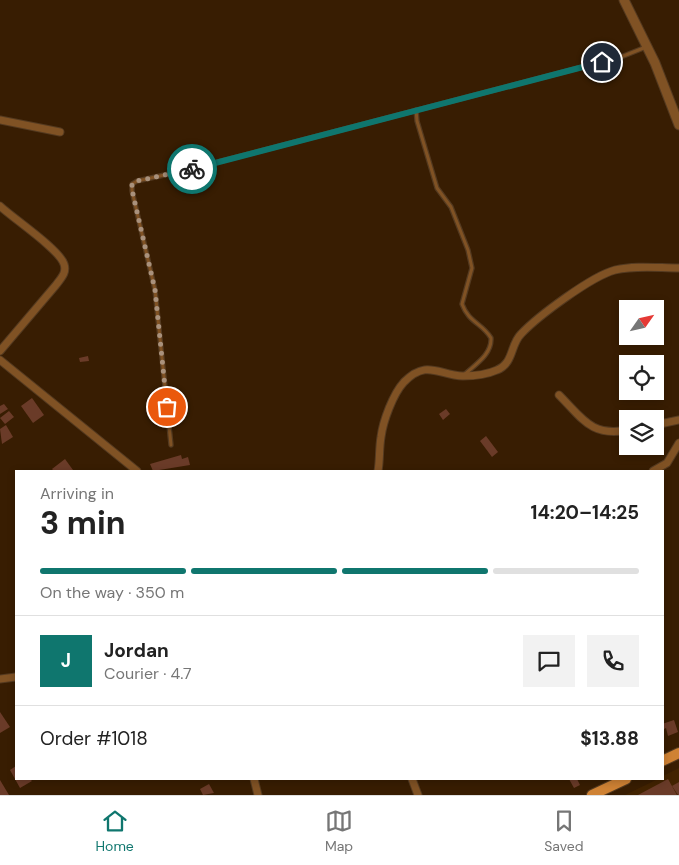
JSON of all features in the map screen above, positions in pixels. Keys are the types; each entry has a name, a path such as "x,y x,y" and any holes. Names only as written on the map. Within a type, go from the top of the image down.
{"main road":[{"path":"664,760 679,753"},
{"path":"592,795 624,780"}],"street":[{"path":"624,0 648,47 679,125"},
{"path":"0,120 60,132"},
{"path":"0,206 55,252 64,265 64,274 56,285 0,351"},
{"path":"378,470 382,428 403,383 425,369 463,376 491,372 506,365 522,333 572,294 605,273 629,268 679,268"},
{"path":"0,360 136,470"},
{"path":"558,395 594,428 603,432 619,431"},
{"path":"664,423 679,420"},
{"path":"655,470 668,463 679,442"},
{"path":"0,679 15,677"},
{"path":"254,780 258,795"},
{"path":"412,780 418,795"}],"lane":[{"path":"171,445 155,290 132,184 137,181 187,170 621,57 648,47"},
{"path":"416,110 417,121 437,188 451,207 468,250 472,268 462,304 470,320 483,329 491,338 489,348 483,358 463,376"}],"shaded area":[{"path":"679,768 679,795 625,795 656,780 664,780 664,776"}],"building":[{"path":"88,356 89,361 80,362 79,358"},
{"path":"32,398 44,415 33,423 21,406"},
{"path":"4,404 8,409 0,414 0,406"},
{"path":"446,409 450,414 443,420 439,414"},
{"path":"9,411 14,417 5,424 0,418"},
{"path":"6,425 13,437 2,444 0,429"},
{"path":"486,436 498,452 492,457 480,441"},
{"path":"181,455 182,459 188,457 190,465 153,470 150,464"},
{"path":"65,459 73,470 53,470"},
{"path":"0,712 10,727 0,733"},
{"path":"674,720 678,732 668,736 666,728 664,729 664,723"},
{"path":"15,767 15,779 10,770"},
{"path":"668,779 677,795 638,795"},
{"path":"0,780 9,795 0,795"},
{"path":"16,780 32,781 20,788"},
{"path":"570,780 578,780 580,785 574,788"},
{"path":"679,782 679,795 678,795 672,786"},
{"path":"209,784 214,793 203,795 200,789"}],"way so far":[{"path":"167,407 155,290 132,184 137,181 192,169"}],"route":[{"path":"192,169 602,62"}]}
